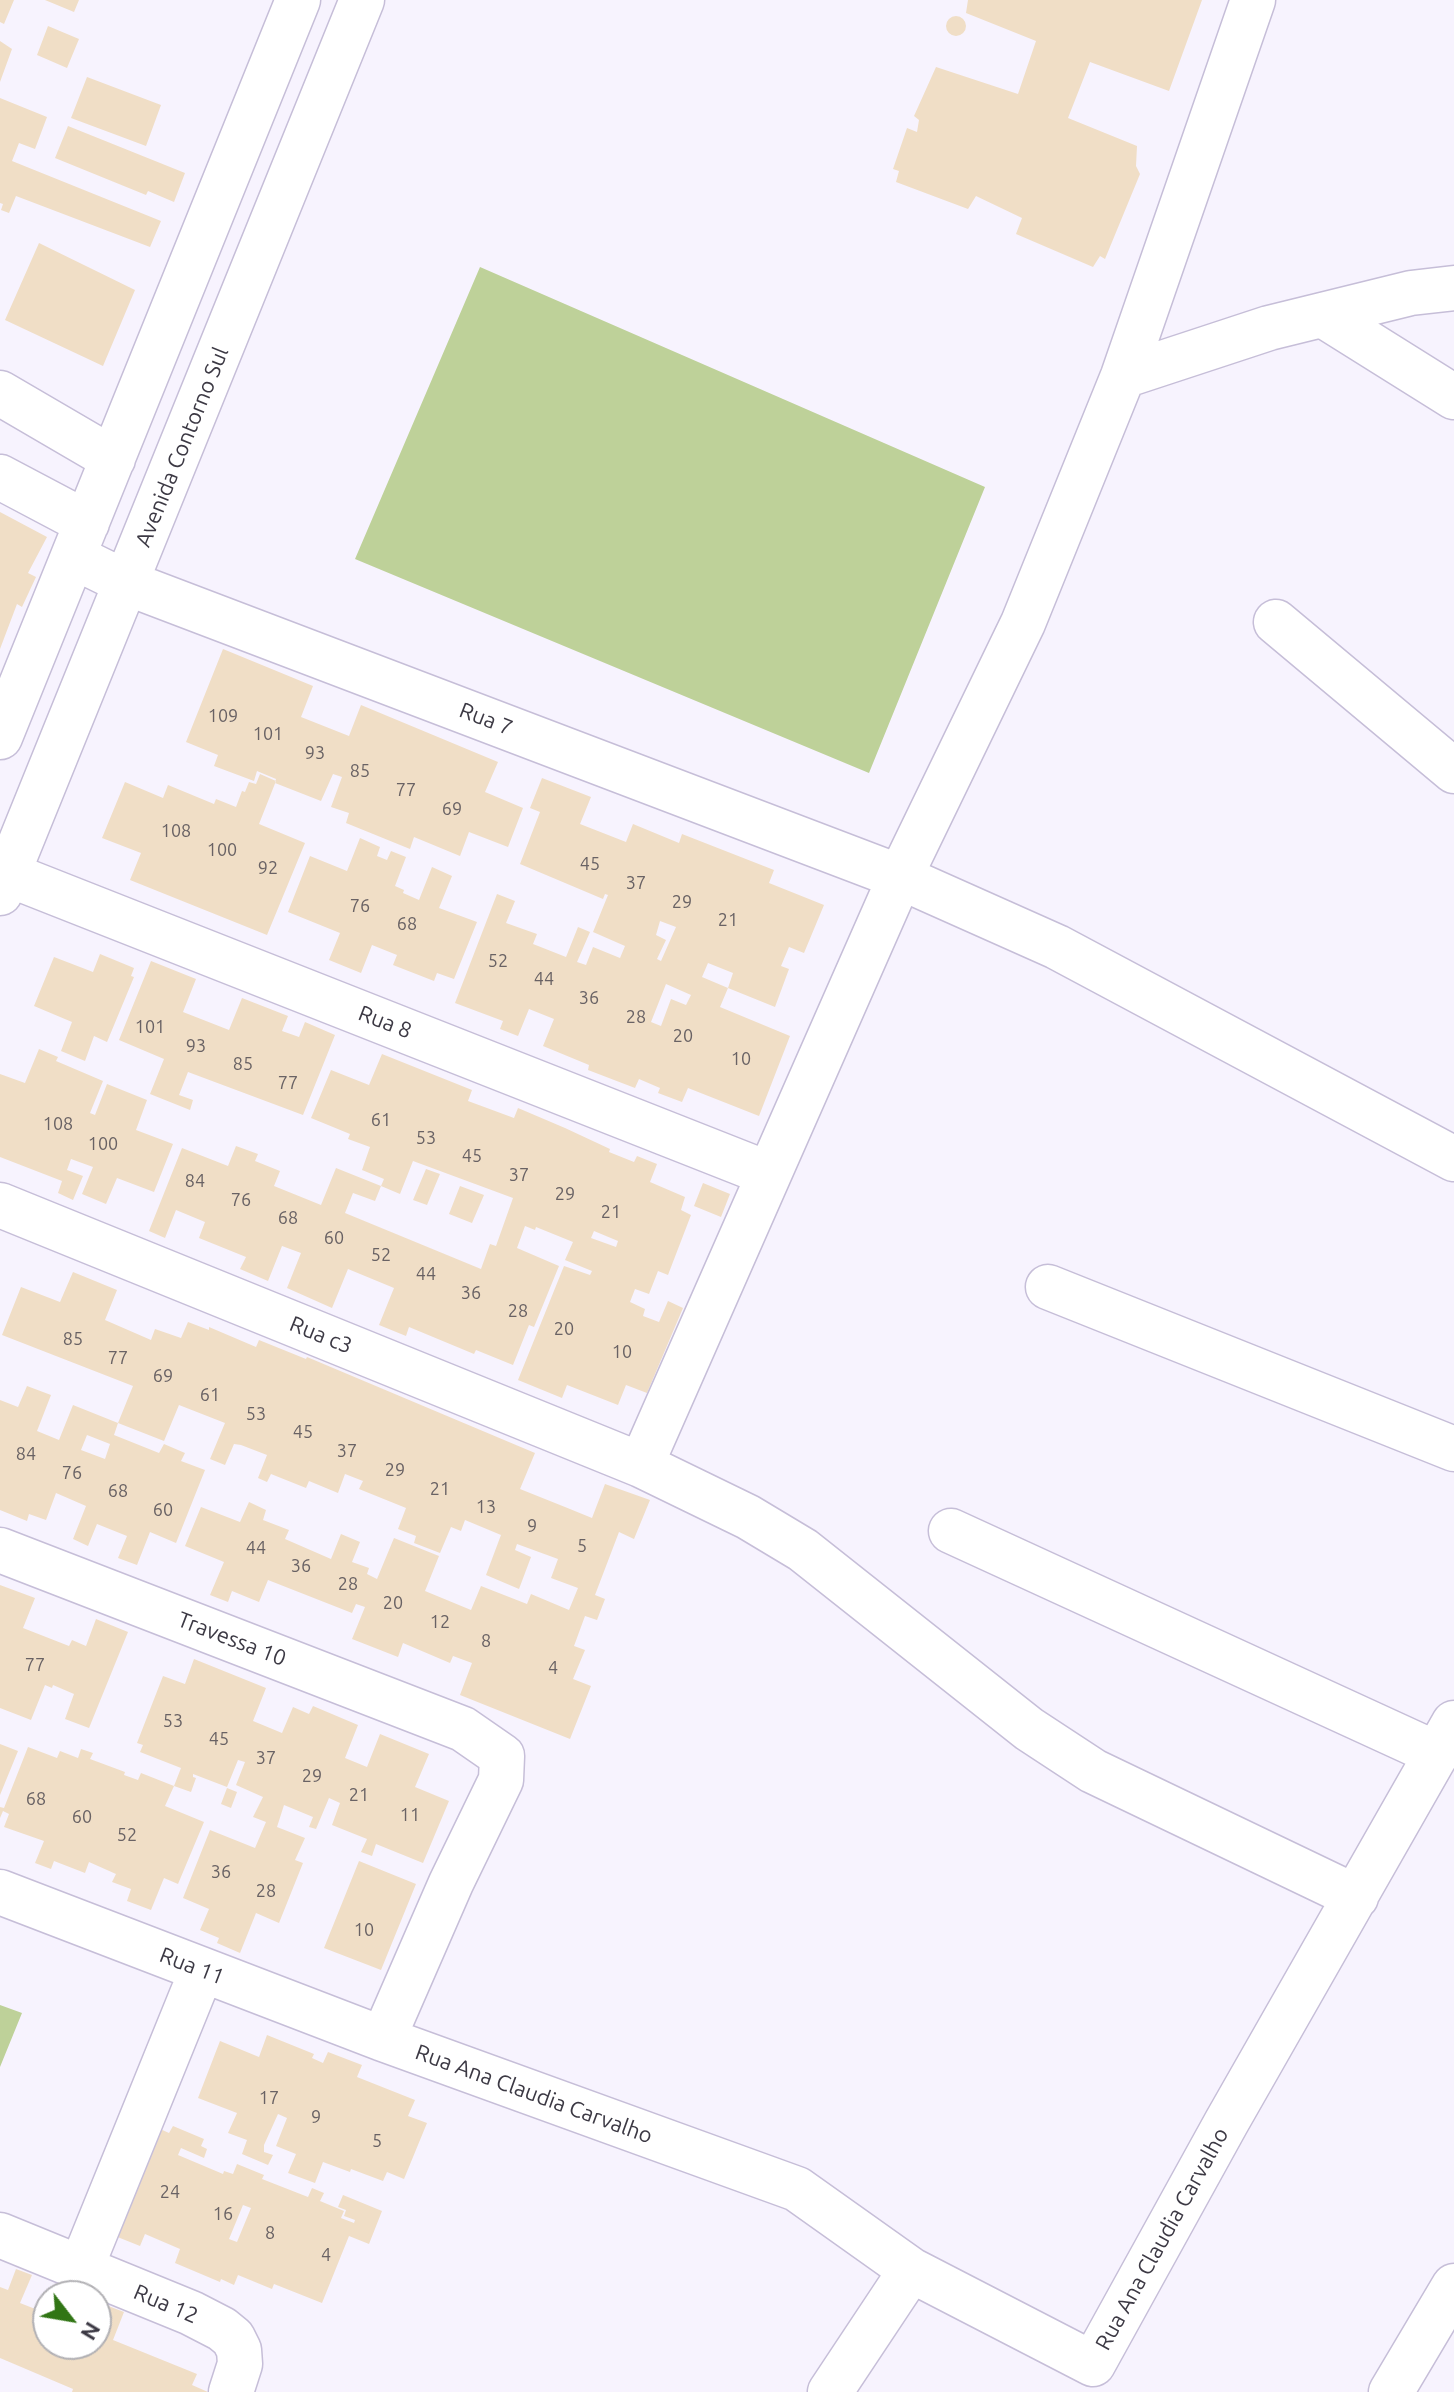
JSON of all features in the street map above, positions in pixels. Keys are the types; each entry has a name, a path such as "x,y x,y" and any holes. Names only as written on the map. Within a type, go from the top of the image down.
{"street":[{"path":"0,737 298,0"},
{"name":"Avenida Contorno Sul","path":"3,879 127,583 362,0"},
{"path":"641,1465 900,877 1023,623 1123,376 1253,0"},
{"path":"1123,376 1269,328 1411,293 1454,288"},
{"path":"1323,315 1454,397"},
{"path":"0,393 113,459"},
{"name":"Rua 7","path":"0,477 81,540 127,583 900,877 1057,947 1454,1159"},
{"path":"1276,622 1454,771"},
{"name":"Rua 8","path":"3,879 769,1174"},
{"name":"Rua c3","path":"0,1205 641,1465 748,1517 803,1550 1029,1729 1093,1771 1356,1897"},
{"path":"1048,1287 1454,1449"},
{"path":"951,1531 1445,1738"},
{"name":"Travessa 10","path":"0,1550 463,1729 502,1756 501,1780 451,1883 383,2039"},
{"name":"Rua Ana Claudia Carvalho","path":"383,2039 797,2189 911,2270 1086,2378 1226,2123 1445,1738"},
{"name":"Rua 11","path":"0,1892 383,2039"},
{"path":"81,2268 202,1970"},
{"name":"Rua 12","path":"0,2235 191,2313 233,2338 239,2350 240,2364 231,2392"},
{"path":"830,2392 911,2270"},
{"path":"1391,2392 1454,2286"}],"green space":[{"path":"480,267 985,487 869,773 355,559"},
{"path":"0,2005 22,2013 0,2067"}],"building":[{"path":"0,0 14,0 4,24 0,22"},
{"path":"45,0 79,0 74,12"},
{"path":"968,0 1202,0 1169,91 1090,62 1068,118 1137,146 1136,166 1140,174 1105,259 1100,256 1093,267 1016,234 1022,218 976,196 968,209 896,182 899,171 893,169 907,128 917,132 919,120 914,116 936,67 1018,94 1036,41 966,13"},
{"path":"956,16 963,19 966,26 963,33 956,36 949,33 946,26 949,19"},
{"path":"48,26 79,39 67,68 37,55"},
{"path":"0,41 12,49 0,82"},
{"path":"87,77 161,105 146,146 71,118"},
{"path":"0,98 47,117 35,149 19,143 12,161 161,221 150,247 16,196 9,213 1,210"},
{"path":"68,126 185,173 174,202 148,191 146,195 55,158"},
{"path":"39,243 135,290 103,366 5,320"},
{"path":"0,512 47,537 28,573 36,577 22,607 17,604 0,649"},
{"path":"223,649 313,686 301,717 349,736 361,705 498,762 485,792 523,808 508,847 469,832 460,856 414,837 410,849 346,823 349,813 331,807 342,777 333,774 321,801 275,783 276,779 257,771 254,781 214,766 218,755 186,742"},
{"path":"260,774 276,781 259,824 305,843 267,935 130,880 141,853 102,838 125,782 163,798 168,785 214,804 216,799 236,807 242,791 245,792 249,782 256,784"},
{"path":"542,778 591,797 580,824 626,842 633,824 679,843 682,834 774,870 769,883 824,905 804,953 789,947 781,966 789,969 775,1007 728,988 720,1007 790,1036 759,1116 688,1088 682,1102 658,1093 660,1088 639,1079 635,1088 588,1070 589,1065 543,1046 554,1019 529,1009 518,1036 500,1029 503,1021 455,1003 497,894 515,901 506,923 537,934 533,944 566,957 578,927 590,932 577,962 586,965 593,947 620,958 625,946 593,932 608,895 605,894 603,899 520,864 540,812 530,808","holes":["660,921 676,927 661,961 657,959 666,940 656,935","708,963 733,973 728,988 702,977","666,984 691,995 686,1005 671,999 661,1026 651,1022"]},
{"path":"360,838 380,847 377,856 387,860 391,851 406,857 395,886 419,900 432,867 452,876 439,908 477,922 454,979 437,973 434,981 393,965 397,955 372,945 361,973 329,960 340,933 288,912 310,856 347,871"},
{"path":"100,954 134,968 131,976 134,977 107,1042 94,1036 85,1061 61,1051 72,1022 34,1006 54,957 93,972"},
{"path":"151,961 196,979 183,1012 229,1030 242,998 288,1016 282,1031 299,1037 305,1022 335,1035 303,1115 188,1072 179,1095 193,1100 190,1110 150,1094 164,1059 119,1040"},
{"path":"39,1049 58,1057 56,1061 103,1081 90,1113 95,1115 107,1084 147,1100 136,1130 173,1144 154,1192 117,1178 106,1204 82,1194 93,1167 71,1159 67,1170 83,1176 73,1200 58,1193 62,1181 0,1157 0,1074 25,1083"},
{"path":"382,1054 472,1090 468,1101 514,1118 518,1108 610,1149 609,1152 634,1162 637,1156 657,1164 650,1182 685,1197 681,1210 691,1215 668,1275 658,1271 649,1294 635,1289 630,1302 645,1309 643,1316 659,1322 668,1301 683,1308 647,1393 626,1385 618,1405 567,1385 562,1398 518,1380 564,1266 590,1275 592,1271 565,1260 573,1242 536,1227 535,1230 525,1226 517,1248 559,1266 534,1327 529,1325 513,1365 476,1350 474,1354 409,1327 406,1336 379,1325 394,1288 348,1269 332,1308 287,1288 301,1253 282,1246 268,1281 240,1269 246,1257 199,1238 205,1222 176,1210 165,1238 149,1231 182,1148 228,1166 236,1146 258,1154 255,1161 280,1171 274,1186 321,1205 336,1168 381,1186 384,1179 362,1170 370,1147 348,1139 350,1134 311,1118 331,1070 369,1085","holes":["413,1161 513,1198 496,1246 490,1244 481,1269 345,1213 353,1193 375,1201 381,1186 400,1194","594,1231 618,1241 616,1247 591,1238"]},
{"path":"426,1169 440,1174 427,1205 413,1200"},
{"path":"703,1183 730,1194 721,1217 694,1206"},
{"path":"460,1186 484,1195 472,1223 449,1214"},
{"path":"73,1272 117,1290 105,1320 151,1340 155,1329 181,1338 188,1322 209,1330 209,1327 256,1347 259,1340 307,1357 535,1453 520,1489 592,1518 605,1484 650,1500 634,1539 619,1532 595,1595 605,1599 597,1620 585,1616 574,1646 585,1650 573,1679 591,1686 570,1739 460,1695 472,1663 453,1656 450,1663 403,1643 398,1657 352,1639 365,1607 356,1604 352,1613 268,1580 259,1602 232,1591 228,1602 210,1595 224,1562 185,1546 201,1507 240,1522 249,1502 266,1510 263,1520 289,1530 285,1539 331,1559 341,1534 360,1542 352,1562 369,1568 367,1574 377,1579 394,1538 439,1556 425,1591 471,1610 481,1586 527,1604 531,1594 569,1610 578,1588 551,1578 558,1559 517,1544 515,1550 531,1557 519,1589 486,1575 501,1535 465,1520 461,1531 451,1527 440,1553 414,1543 416,1536 398,1529 406,1508 359,1489 363,1481 345,1474 338,1493 309,1481 306,1488 271,1474 267,1482 258,1478 267,1455 241,1445 234,1444 225,1465 210,1459 225,1423 179,1405 164,1441 118,1423 133,1386 2,1335 21,1287 60,1302"},
{"path":"27,1386 51,1395 37,1431 59,1440 73,1405 118,1423 114,1435 159,1453 164,1444 185,1453 181,1461 205,1470 176,1543 150,1532 137,1565 118,1558 127,1536 97,1524 88,1546 73,1539 86,1506 56,1493 46,1520 29,1514 27,1521 0,1510 0,1400 18,1407","holes":["87,1435 110,1444 105,1459 81,1450"]},
{"path":"0,1585 35,1598 23,1628 69,1646 72,1640 86,1646 96,1619 128,1632 89,1728 65,1719 74,1694 53,1685 52,1688 45,1685 31,1720 0,1708"},
{"path":"194,1659 266,1688 253,1721 282,1733 293,1707 309,1714 313,1706 358,1725 345,1758 367,1767 380,1734 429,1754 415,1787 449,1801 423,1863 376,1844 372,1856 361,1852 367,1839 332,1825 340,1803 329,1798 316,1829 309,1827 313,1817 284,1805 277,1827 305,1838 295,1860 303,1863 279,1923 256,1913 240,1953 217,1943 219,1938 200,1930 209,1909 183,1898 210,1830 255,1848 266,1822 253,1817 263,1797 236,1785 245,1762 238,1760 227,1787 193,1774 196,1778 191,1792 174,1786 181,1768 140,1752 143,1745 137,1743 163,1676 185,1684"},
{"path":"0,1744 18,1751 0,1795"},
{"path":"28,1747 57,1758 60,1751 78,1758 81,1749 93,1753 90,1759 125,1772 124,1775 138,1780 141,1773 174,1786 165,1806 204,1822 178,1884 164,1878 151,1910 127,1901 131,1889 112,1882 116,1874 89,1862 85,1873 54,1861 51,1869 35,1863 44,1841 4,1827 9,1814 3,1811 0,1818 0,1807 4,1808"},
{"path":"227,1788 237,1792 231,1808 221,1804"},
{"path":"359,1861 416,1884 381,1970 324,1948"},
{"path":"267,2035 314,2054 312,2058 323,2063 328,2052 362,2065 357,2077 415,2100 408,2116 427,2123 404,2179 387,2172 383,2181 323,2162 315,2183 288,2173 296,2154 276,2146 287,2118 278,2114 264,2145 264,2152 273,2155 268,2165 242,2154 247,2140 228,2133 237,2113 198,2098 220,2041 259,2057"},
{"path":"173,2126 204,2139 201,2146 207,2149 204,2158 181,2148 178,2155 223,2174 224,2171 233,2174 237,2164 264,2175 262,2179 308,2197 312,2188 324,2193 320,2201 344,2211 341,2218 354,2223 355,2220 344,2216 346,2210 338,2207 343,2195 382,2211 369,2244 349,2236 322,2303 274,2284 272,2289 238,2275 234,2285 221,2279 220,2282 175,2263 180,2249 145,2234 140,2246 115,2236 158,2128 169,2133","holes":["243,2205 251,2208 237,2242 229,2239"]},
{"path":"16,2269 32,2275 20,2303 32,2308 32,2360 112,2360 112,2307 124,2312 113,2340 197,2374 192,2385 208,2392 72,2392 73,2389 0,2358 0,2287 8,2290"}]}
